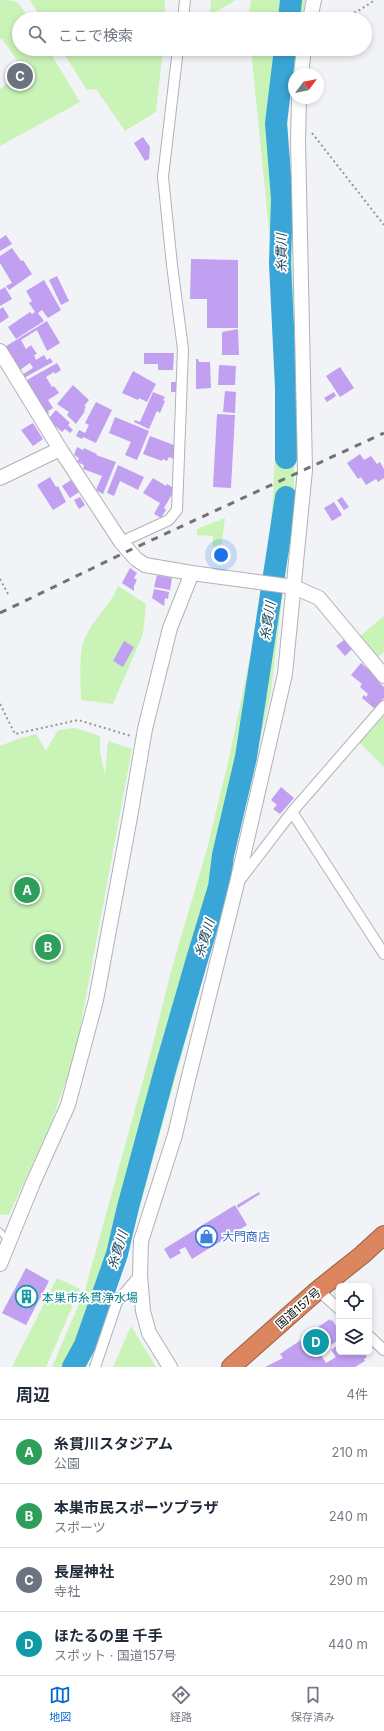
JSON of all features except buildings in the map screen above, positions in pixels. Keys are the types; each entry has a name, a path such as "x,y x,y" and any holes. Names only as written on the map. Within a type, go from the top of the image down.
{"highway":[{"name":"国道157号","path":"231,1367 318,1290 362,1255 384,1235"}],"street":[{"path":"184,12 185,0"},
{"path":"311,12 314,0"},
{"path":"121,542 169,520 177,510 183,349 172,265 163,177 177,56"},
{"path":"301,68 303,56"},
{"path":"170,1367 149,1333 143,1311 140,1275 141,1241 175,1135 237,883 285,674 290,587 305,470 299,104"},
{"path":"0,351 60,449 121,542 136,559 145,565 290,587 319,598 384,676"},
{"path":"0,478 60,449"},
{"path":"0,1264 33,1183 68,1105 92,1015 130,817 143,739 170,628 192,573"},
{"path":"237,883 292,812 384,706"},
{"path":"292,812 384,954"},
{"path":"95,1367 118,1302 140,1275"},
{"path":"318,1290 336,1306"},
{"path":"372,1339 384,1350"}],"lane":[{"path":"0,1231 9,1242"}],"path":[{"path":"355,12 375,0"},
{"path":"298,115 384,225"},
{"path":"0,579 8,594"},
{"path":"0,704 15,734 78,720 143,739"}],"green space":[{"path":"0,0 15,2 21,6 25,12 12,12 12,53 2,39 0,39"},
{"path":"30,0 165,0 165,12 38,12"},
{"path":"211,0 236,0 215,12 210,12"},
{"path":"251,0 306,0 303,12 249,12"},
{"path":"14,56 52,56 80,102 0,146 0,89 25,71"},
{"path":"65,56 162,56 156,112 125,131 96,89 87,90"},
{"path":"252,56 296,56 294,68 288,68 287,108 295,355 294,498 271,692 225,896 121,1276 86,1367 52,1367 85,1290 152,1048 171,971 207,849 229,758 264,590 273,497 276,438 272,259"},
{"path":"225,518 221,549 213,547 213,536 197,535 197,529"},
{"path":"118,586 146,604 143,634 113,704 81,700 80,668 83,644 88,631 115,593"},
{"path":"384,616 384,652 378,657 360,636"},
{"path":"384,714 384,767 359,742"},
{"path":"74,728 100,736 100,751 105,776 108,741 132,749 75,1056 51,1123 9,1215 0,1214 0,746 36,734 46,751 58,730"},
{"path":"57,1278 80,1289 46,1367 12,1367"},
{"path":"131,1326 156,1367 113,1367"}],"waterway":[{"name":"糸貫川","path":"290,12 291,0"},
{"name":"糸貫川","path":"284,56 276,123 282,199 280,263 286,388 286,458"},
{"name":"糸貫川","path":"73,1367 85,1345 117,1254 128,1207 165,1070 219,887 223,855 246,757 286,497"}],"railway":[{"path":"0,613 128,551 384,433"}],"place":[{"name":"長屋神社","path":"20,76"},
{"name":"糸貫川スタジアム","path":"27,890"},
{"name":"本巣市民スポーツプラザ","path":"48,947"},
{"name":"大門商店","path":"207,1236"},
{"name":"本巣市糸貫浄水場","path":"26,1297"},
{"name":"ほたるの里 千手","path":"316,1342"}]}
